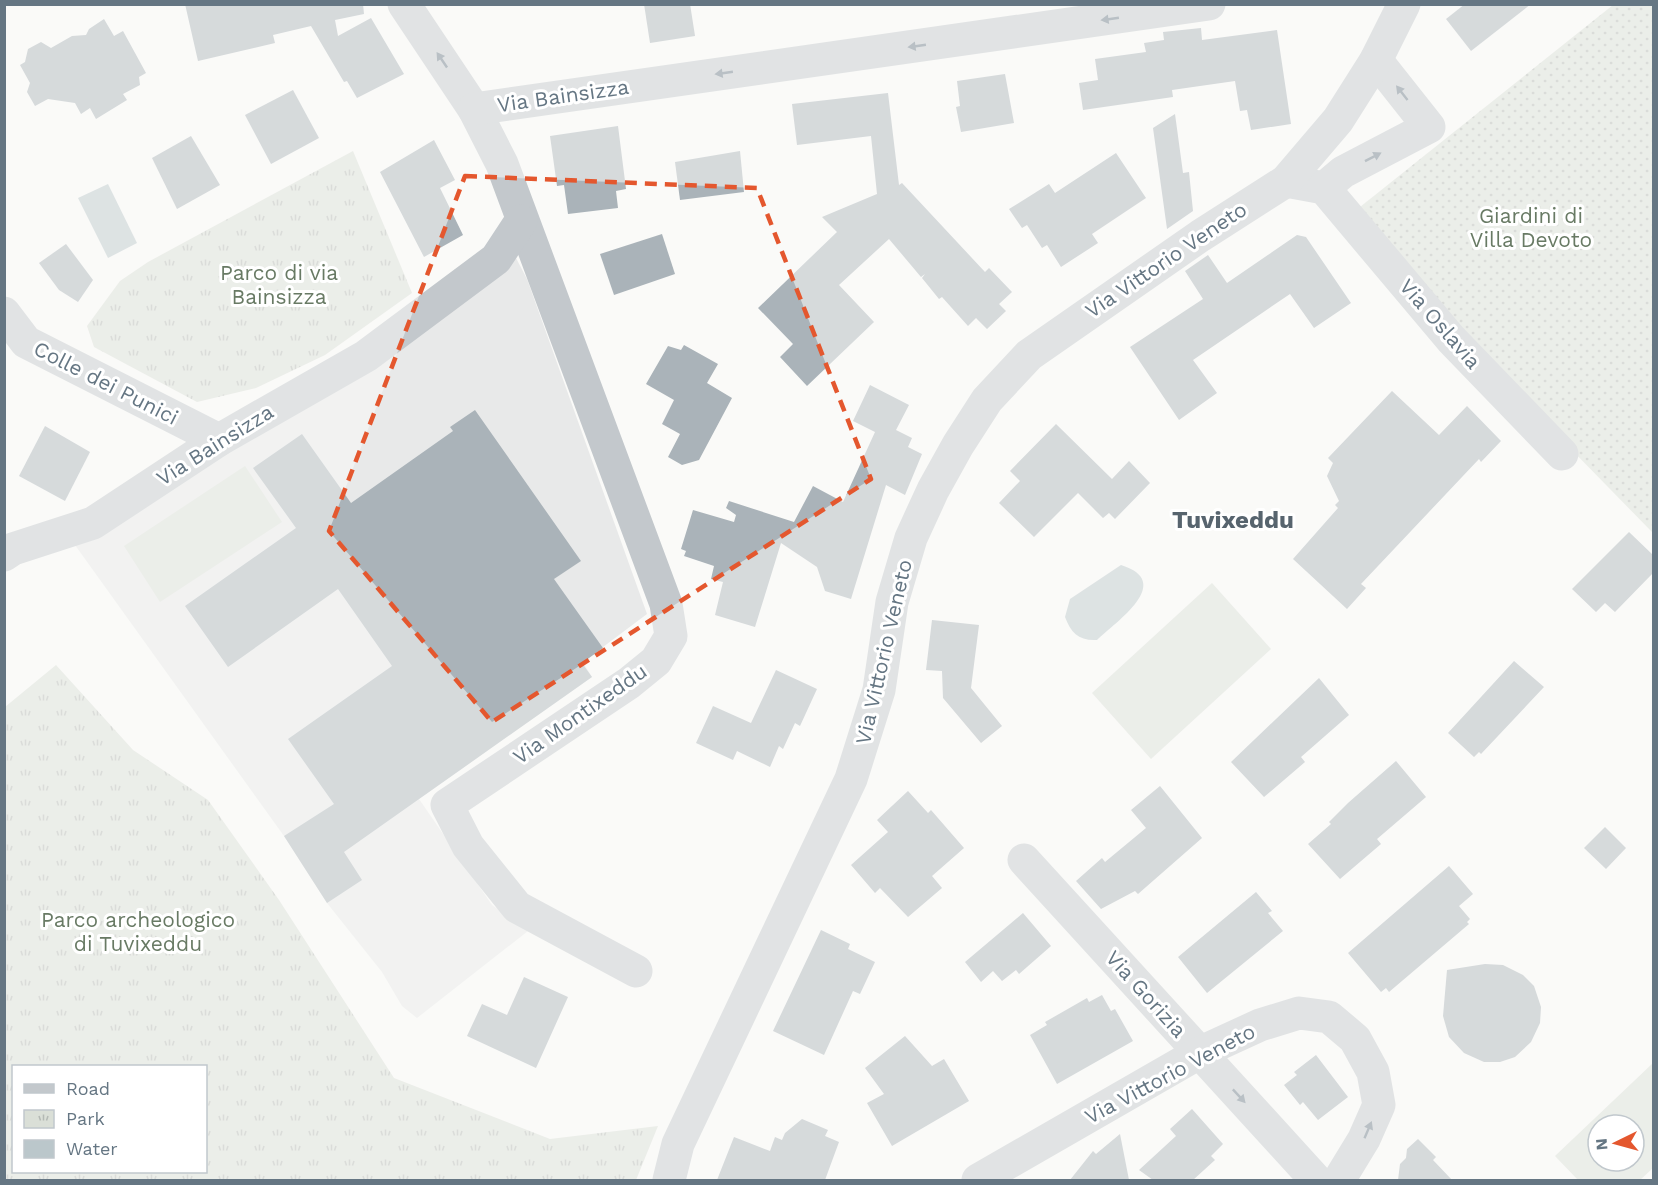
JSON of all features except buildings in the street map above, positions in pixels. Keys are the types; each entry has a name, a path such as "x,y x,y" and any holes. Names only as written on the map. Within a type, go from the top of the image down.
{"street":[{"path":"404,4 474,109"},
{"name":"Via Bainsizza","path":"4,555 13,549 93,523 219,440 376,349 496,259 521,221 502,164 474,109 1209,4"},
{"name":"Via Vittorio Veneto","path":"669,1180 678,1144 851,780 879,690 892,602 911,538 933,490 958,445 987,400 1029,355 1244,207 1286,181 1338,120 1376,60 1404,4"},
{"path":"1286,181 1324,188 1343,172 1429,127 1376,60"},
{"name":"Via Oslavia","path":"1324,188 1451,339 1562,454"},
{"name":"Via Montixeddu","path":"521,221 666,604 671,636 656,661 629,683 447,805 468,846 517,907 636,971"},
{"name":"Colle dei Punici","path":"4,313 26,342 219,440"},
{"name":"Via Gorizia","path":"1024,860 1316,1180"},
{"name":"Via Vittorio Veneto","path":"978,1180 1199,1053 1260,1025 1299,1013 1329,1017 1355,1040 1373,1072 1379,1105 1364,1139 1340,1180"}],"highlighted area":[{"path":"465,176 757,188 871,479 492,722 329,531"}],"shaded area":[{"path":"516,258 527,279 647,614 583,662 592,677 419,799 492,905 528,931 417,1018 402,1006 382,972 327,903 284,836 75,545"}],"green space":[{"name":"Giardini di Villa Devoto","path":"1613,5 1653,5 1653,533 1476,352 1360,207"},
{"name":"Parco di via Bainsizza","path":"353,151 412,293 325,355 256,388 197,402 94,347 87,326 120,281 148,262"},
{"path":"245,466 282,522 160,602 124,546"},
{"path":"1212,583 1271,649 1151,759 1092,693"},
{"name":"Parco archeologico di Tuvixeddu","path":"56,665 133,750 208,800 279,900 394,1078 550,1139 658,1126 636,1180 5,1180 5,707"},
{"path":"1653,1063 1653,1168 1640,1180 1578,1180 1555,1156 1586,1127 1586,1173 1646,1173 1646,1113 1600,1113"}],"water":[{"path":"108,184 137,243 108,258 78,198"},
{"path":"1121,565 1136,572 1143,581 1137,602 1097,640 1085,639 1076,635 1065,617 1070,599"}],"district":[{"name":"Tuvixeddu","path":"1233,520"}]}
